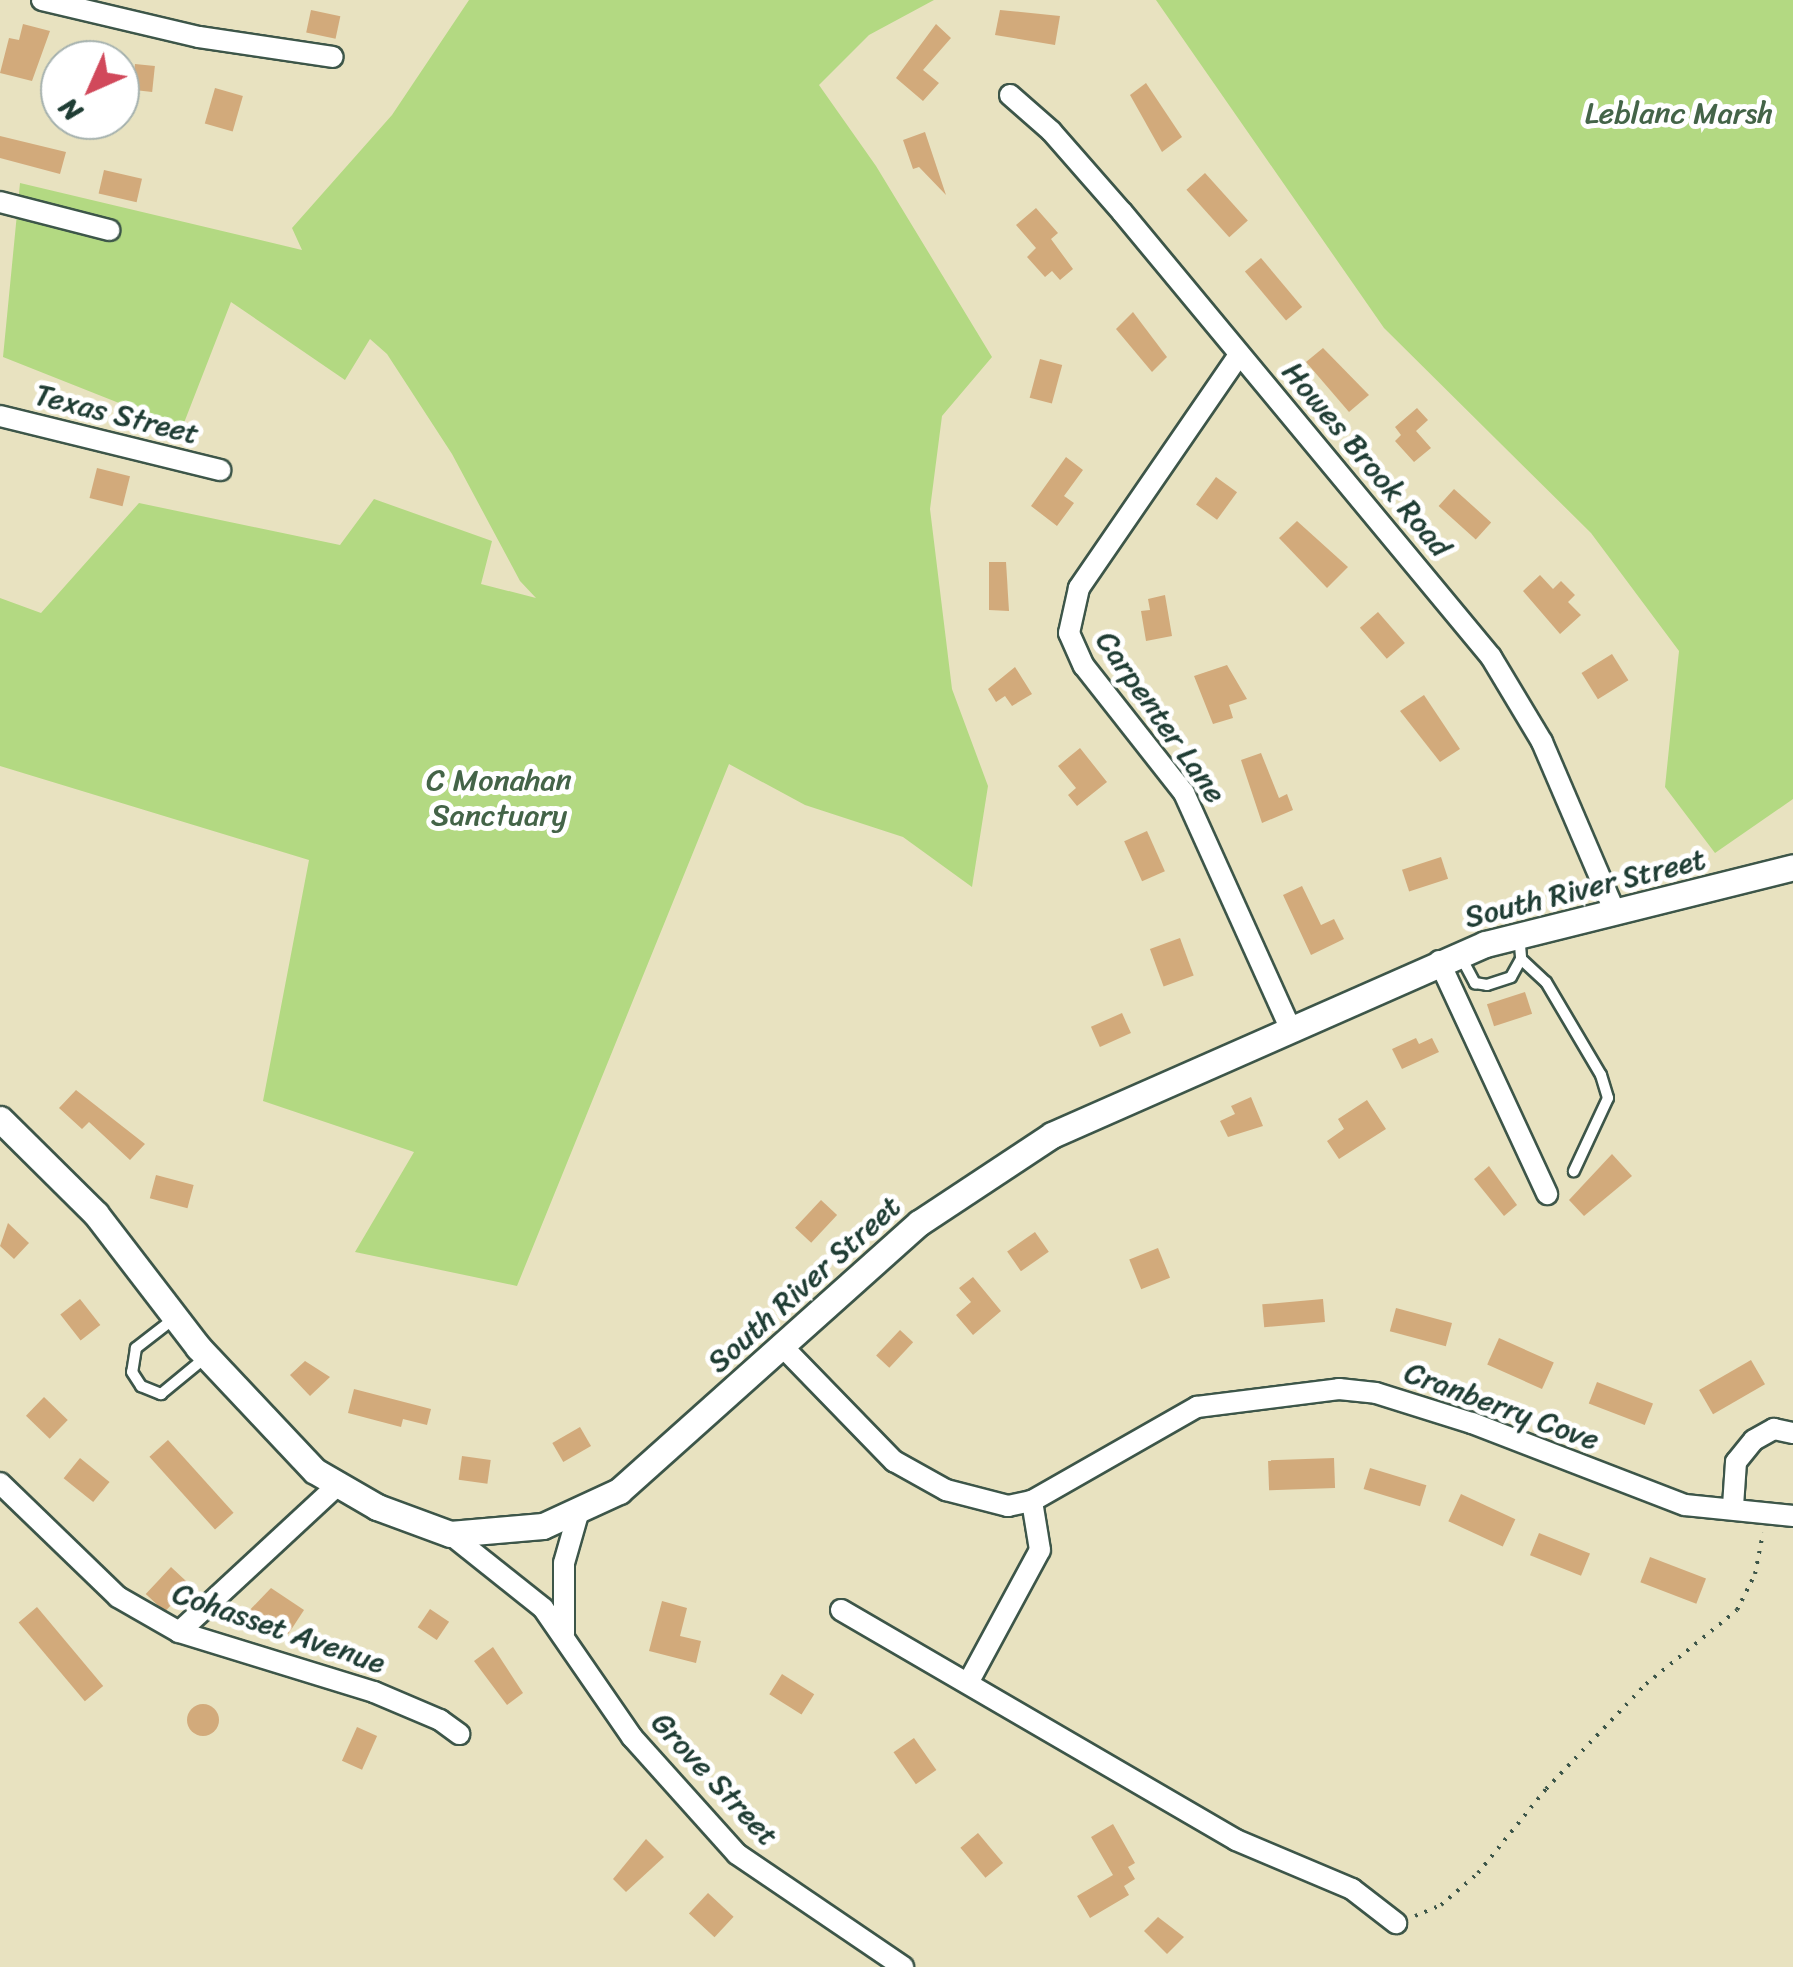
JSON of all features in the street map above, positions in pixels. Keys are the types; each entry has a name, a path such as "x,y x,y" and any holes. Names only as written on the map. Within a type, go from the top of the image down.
{"street":[{"path":"42,0 199,36 333,57"},
{"name":"Howes Brook Road","path":"1010,94 1052,131 1491,657 1542,742 1613,908"},
{"path":"0,202 109,230"},
{"name":"Carpenter Lane","path":"1239,355 1079,588 1069,633 1078,658 1184,793 1289,1026"},
{"name":"Texas Street","path":"0,416 220,470"},
{"name":"South River Street","path":"0,1119 96,1214 207,1356 294,1452 338,1484 410,1522 450,1534 543,1526 578,1514 665,1453 919,1223 1012,1159 1289,1026 1450,957 1520,946 1613,908 1793,868"},
{"path":"1450,957 1547,1194"},
{"name":"Cranberry Cove","path":"782,1346 894,1461 969,1498 1008,1506 1032,1501 1197,1407 1339,1389 1376,1393 1472,1423 1685,1505 1733,1506 1793,1516"},
{"path":"1733,1506 1736,1462 1754,1440 1774,1429 1793,1433"},
{"name":"Cohasset Avenue","path":"0,1484 118,1597 179,1632 374,1692 459,1734"},
{"path":"179,1632 338,1484"},
{"path":"968,1683 1040,1550 1032,1501"},
{"path":"564,1634 564,1563 578,1514"},
{"name":"Grove Street","path":"450,1534 523,1589 564,1634 632,1737 737,1854 903,1967"},
{"path":"841,1610 1236,1840 1352,1889 1396,1923"}],"lane":[{"path":"1450,957 1467,975 1487,985 1510,977 1520,946"},
{"path":"1520,946 1602,1074 1608,1098 1574,1172"},
{"path":"176,1317 136,1348 132,1372 141,1386 161,1394 207,1356"}],"path":[{"path":"1396,1923 1440,1906 1478,1873 1546,1789 1646,1684 1737,1610 1755,1574 1767,1514"}],"green space":[{"name":"C Monahan Sanctuary","path":"469,0 934,0 869,35 819,85 876,166 992,357 942,416 930,509 952,689 988,786 972,887 903,837 805,805 729,764 517,1286 355,1252 414,1152 263,1101 309,860 0,766 0,598 41,613 139,503 340,545 374,499 492,541 481,584 536,598 520,581 452,454 387,354 370,339 345,380 231,302 182,428 3,357 20,183 302,250 292,228 392,115"},
{"name":"Leblanc Marsh","path":"1156,0 1793,0 1793,799 1715,853 1665,787 1679,651 1591,533 1384,328"}],"building":[{"path":"311,10 340,16 336,39 306,32"},
{"path":"1000,10 1060,16 1055,45 995,35"},
{"path":"23,24 50,31 47,40 40,40 40,59 32,81 0,73 9,38 19,40"},
{"path":"936,24 951,38 923,70 939,83 923,101 896,78"},
{"path":"140,65 155,66 152,92 140,91"},
{"path":"1146,83 1182,137 1162,152 1130,95"},
{"path":"215,88 243,96 233,132 205,124"},
{"path":"925,132 946,195 919,167 913,169 903,140"},
{"path":"0,136 66,152 60,174 0,158"},
{"path":"104,170 142,179 137,202 99,193"},
{"path":"1205,173 1248,221 1229,237 1186,190"},
{"path":"1036,208 1058,233 1051,239 1073,269 1060,280 1052,271 1045,277 1027,257 1036,248 1016,225"},
{"path":"1261,258 1302,307 1286,321 1245,271"},
{"path":"1133,312 1167,357 1152,372 1116,329"},
{"path":"1323,348 1369,395 1349,412 1306,362"},
{"path":"1040,359 1062,365 1052,404 1030,398"},
{"path":"1417,408 1428,420 1416,431 1431,448 1414,462 1395,441 1401,435 1395,427"},
{"path":"1066,457 1083,470 1064,496 1074,503 1057,526 1031,506"},
{"path":"97,468 130,476 122,506 90,498"},
{"path":"1216,477 1237,492 1217,520 1196,505"},
{"path":"1454,489 1491,522 1476,540 1439,506"},
{"path":"1297,521 1348,567 1327,588 1279,538"},
{"path":"989,562 1006,562 1009,611 989,610"},
{"path":"1540,575 1553,589 1561,581 1575,595 1568,602 1581,615 1560,634 1523,591"},
{"path":"1165,595 1172,636 1146,641 1141,611 1150,610 1148,599"},
{"path":"1378,612 1405,643 1387,659 1360,628"},
{"path":"1612,654 1628,680 1598,699 1581,673"},
{"path":"1227,665 1247,699 1229,705 1233,718 1213,724 1194,676"},
{"path":"1015,667 1032,694 1012,706 1005,696 996,702 988,689"},
{"path":"1424,695 1460,749 1440,762 1400,711"},
{"path":"1080,748 1107,782 1077,806 1068,795 1076,788 1058,766"},
{"path":"1261,753 1279,798 1287,794 1293,810 1262,823 1241,760"},
{"path":"1147,831 1165,871 1142,881 1124,841"},
{"path":"1441,857 1448,879 1409,892 1402,870"},
{"path":"1302,886 1321,925 1334,919 1344,939 1311,955 1283,895"},
{"path":"1180,938 1194,976 1164,987 1150,949"},
{"path":"1525,992 1532,1014 1494,1026 1487,1004"},
{"path":"1122,1013 1131,1033 1100,1047 1091,1027"},
{"path":"1416,1038 1419,1044 1432,1038 1439,1052 1402,1069 1392,1049"},
{"path":"76,1090 145,1144 130,1160 89,1122 82,1129 59,1108"},
{"path":"1251,1097 1263,1126 1228,1137 1220,1121 1235,1114 1231,1106"},
{"path":"1367,1100 1386,1129 1339,1159 1327,1141 1344,1129 1338,1119"},
{"path":"1612,1154 1632,1176 1584,1216 1569,1200"},
{"path":"1489,1166 1517,1205 1504,1216 1474,1179"},
{"path":"156,1175 194,1185 187,1208 150,1198"},
{"path":"821,1200 837,1215 811,1243 795,1228"},
{"path":"8,1223 29,1243 14,1259 0,1246"},
{"path":"1035,1232 1049,1252 1021,1271 1007,1252"},
{"path":"1158,1248 1170,1278 1141,1289 1129,1260"},
{"path":"973,1277 1001,1311 973,1335 956,1315 971,1302 959,1288"},
{"path":"80,1299 100,1325 81,1340 60,1314"},
{"path":"1323,1299 1325,1322 1264,1327 1262,1304"},
{"path":"1396,1308 1452,1323 1446,1346 1390,1331"},
{"path":"900,1330 913,1342 889,1368 876,1356"},
{"path":"1499,1338 1554,1362 1542,1389 1487,1364"},
{"path":"1751,1360 1765,1384 1713,1414 1699,1390"},
{"path":"305,1361 330,1377 310,1396 290,1375"},
{"path":"1597,1382 1653,1404 1645,1425 1589,1403"},
{"path":"354,1389 431,1409 427,1425 403,1419 401,1427 348,1413"},
{"path":"44,1397 68,1420 50,1439 26,1416"},
{"path":"580,1427 591,1446 563,1462 552,1443"},
{"path":"168,1440 234,1513 215,1530 149,1457"},
{"path":"462,1456 491,1460 487,1484 459,1480"},
{"path":"80,1458 110,1482 93,1502 64,1478"},
{"path":"1334,1458 1335,1488 1269,1490 1268,1460"},
{"path":"1370,1468 1426,1485 1420,1506 1364,1489"},
{"path":"1461,1494 1515,1519 1503,1547 1448,1521"},
{"path":"1539,1533 1590,1554 1581,1576 1530,1555"},
{"path":"1650,1557 1706,1579 1696,1604 1640,1582"},
{"path":"171,1567 190,1585 165,1612 146,1594"},
{"path":"271,1588 304,1610 287,1636 244,1616"},
{"path":"662,1601 687,1608 680,1636 701,1641 696,1663 649,1651"},
{"path":"37,1607 103,1686 85,1701 19,1622"},
{"path":"430,1609 449,1622 437,1640 418,1627"},
{"path":"493,1647 523,1693 507,1705 474,1661"},
{"path":"782,1674 814,1694 802,1714 769,1694"},
{"path":"203,1704 214,1709 219,1720 214,1731 203,1736 192,1731 187,1720 192,1709"},
{"path":"357,1727 377,1736 362,1770 342,1761"},
{"path":"914,1738 936,1770 916,1784 894,1752"},
{"path":"1113,1824 1135,1863 1128,1867 1135,1879 1124,1886 1129,1895 1090,1918 1077,1896 1113,1875 1091,1837"},
{"path":"978,1833 1003,1863 985,1878 960,1848"},
{"path":"646,1839 664,1857 626,1892 613,1879"},
{"path":"708,1893 734,1917 715,1937 689,1913"},
{"path":"1158,1917 1184,1937 1167,1954 1144,1931"}]}
